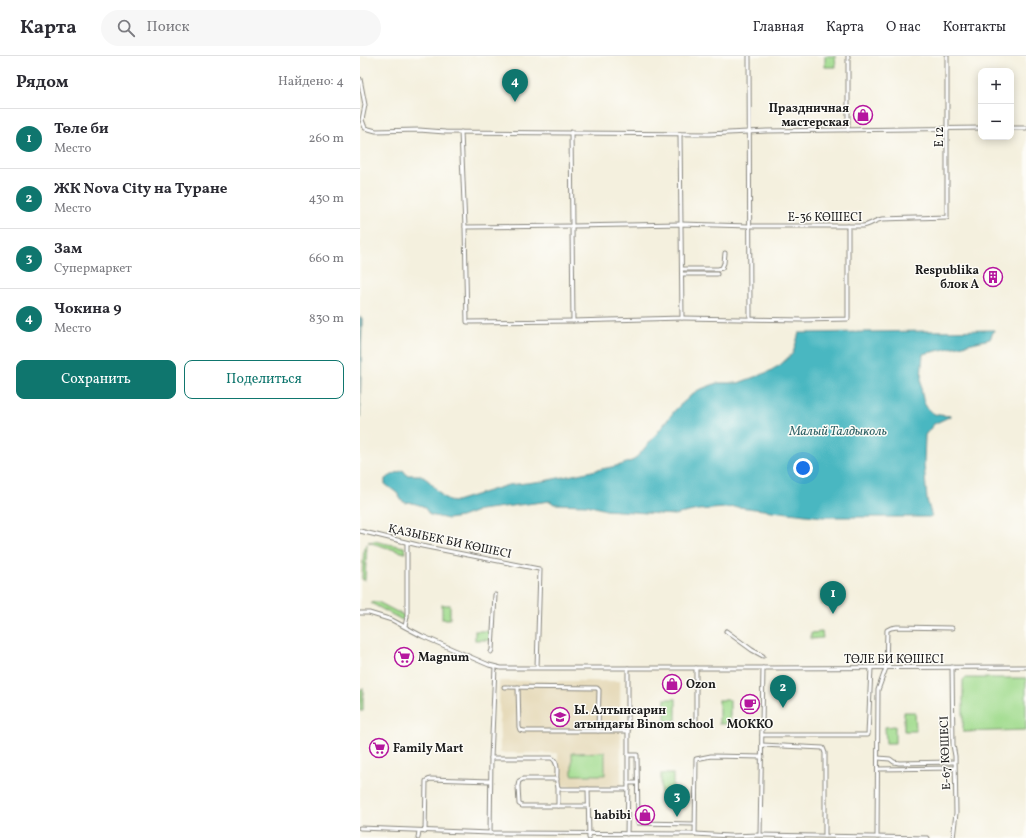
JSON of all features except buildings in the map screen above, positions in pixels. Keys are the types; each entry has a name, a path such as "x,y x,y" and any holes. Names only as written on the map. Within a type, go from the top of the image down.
{"street":[{"path":"749,56 750,319"},
{"path":"848,56 848,130"},
{"name":"E 12","path":"947,56 947,217"},
{"path":"360,78 365,104 362,120 365,128 376,131 420,130 461,132 680,134 978,128"},
{"path":"1014,128 1026,128"},
{"path":"461,132 467,322 682,318 848,319 848,226"},
{"path":"571,132 573,321"},
{"path":"680,134 682,318"},
{"name":"Е-36 КӨШЕСІ","path":"465,227 681,224 749,226 869,226 876,220 882,219 947,217"},
{"path":"682,269 722,268 725,253"},
{"path":"682,274 717,274"},
{"name":"ҚАЗЫБЕК БИ КӨШЕСІ","path":"360,531 407,543 537,568 540,570 537,667"},
{"path":"404,626 407,616 407,543"},
{"path":"491,652 495,595"},
{"path":"360,613 369,613 392,620 422,636 495,667 490,781 490,833"},
{"path":"877,837 878,690 886,668 887,630 897,627 952,628"},
{"path":"726,631 763,656"},
{"name":"ТӨЛЕ БИ КӨШЕСІ","path":"495,667 1026,667"},
{"name":"Е-67 КӨШЕСІ","path":"952,667 952,721 956,813 953,838"},
{"path":"627,834 628,668"},
{"path":"696,668 696,721"},
{"path":"760,835 763,668"},
{"path":"762,735 868,735 871,668"},
{"path":"504,687 597,688 599,690 598,731"},
{"path":"518,687 520,730 628,731"},
{"path":"762,745 823,748 825,753 825,836"},
{"path":"628,755 637,755 638,823 694,824"},
{"path":"695,834 696,759 711,756 762,757"},
{"path":"491,758 552,758 556,760 558,806"},
{"path":"878,758 890,758 894,762 899,763 954,762"},
{"path":"878,769 954,768"},
{"path":"425,832 426,781 430,779 490,781"},
{"path":"557,779 523,779 519,781 519,804 522,806 588,806"},
{"path":"628,783 637,783"},
{"path":"558,787 562,789 628,789"},
{"path":"588,789 589,836"},
{"path":"360,828 425,832 589,836 627,834 695,834 730,837 760,835 795,837 825,836 928,838"},
{"path":"418,838 419,831"}],"shaded area":[{"name":"Ы. Алтынсарин атындағы Binom school","path":"499,681 620,681 621,786 559,786 558,753 500,753"}],"green space":[{"path":"825,56 835,56 836,67 825,67"},
{"path":"375,541 404,547 405,553 368,542"},
{"path":"367,544 365,580 363,580 364,548"},
{"path":"821,591 829,591 829,604 821,604"},
{"path":"378,602 405,616 402,620 371,603"},
{"path":"442,605 450,605 450,619 442,619"},
{"path":"475,631 490,631 490,640 475,640"},
{"path":"822,632 823,638 811,639 811,633"},
{"path":"965,678 1026,678 1026,730 963,732 963,680"},
{"path":"363,688 363,711 360,711 360,690"},
{"path":"665,699 676,699 676,721 665,721"},
{"path":"719,700 730,700 730,724 719,724"},
{"path":"904,712 915,712 916,731 904,731"},
{"path":"895,726 895,743 886,743 885,727"},
{"path":"605,752 605,775 572,775 572,753"},
{"path":"661,774 673,774 673,803 661,803"}],"water":[{"path":"360,317 362,318 360,417"},
{"name":"Малый Талдыколь","path":"994,330 990,339 923,354 921,386 924,402 928,409 935,414 951,416 934,424 925,435 924,464 927,500 932,517 823,517 738,507 698,510 674,515 606,510 587,505 554,504 550,501 480,510 461,517 448,519 430,515 423,506 402,501 397,493 385,484 385,479 403,470 407,475 421,475 430,482 443,497 453,502 508,485 544,481 621,465 634,460 676,409 696,391 717,383 738,383 768,372 780,365 793,353 799,333"}],"place":[{"name":"Чокина 9","path":"515,102"},
{"name":"Праздничная мастерская","path":"863,115"},
{"name":"Respublika блок А","path":"993,277"},
{"name":"Төле би","path":"833,614"},
{"name":"Magnum","path":"404,657"},
{"name":"Ozon","path":"672,684"},
{"name":"МОККО","path":"750,704"},
{"name":"ЖК Nova City на Туране","path":"783,708"},
{"name":"Ы. Алтынсарин атындағы Binom school","path":"560,717"},
{"name":"Family Mart","path":"379,748"},
{"name":"habibi","path":"645,815"},
{"name":"Зам","path":"677,817"}]}
